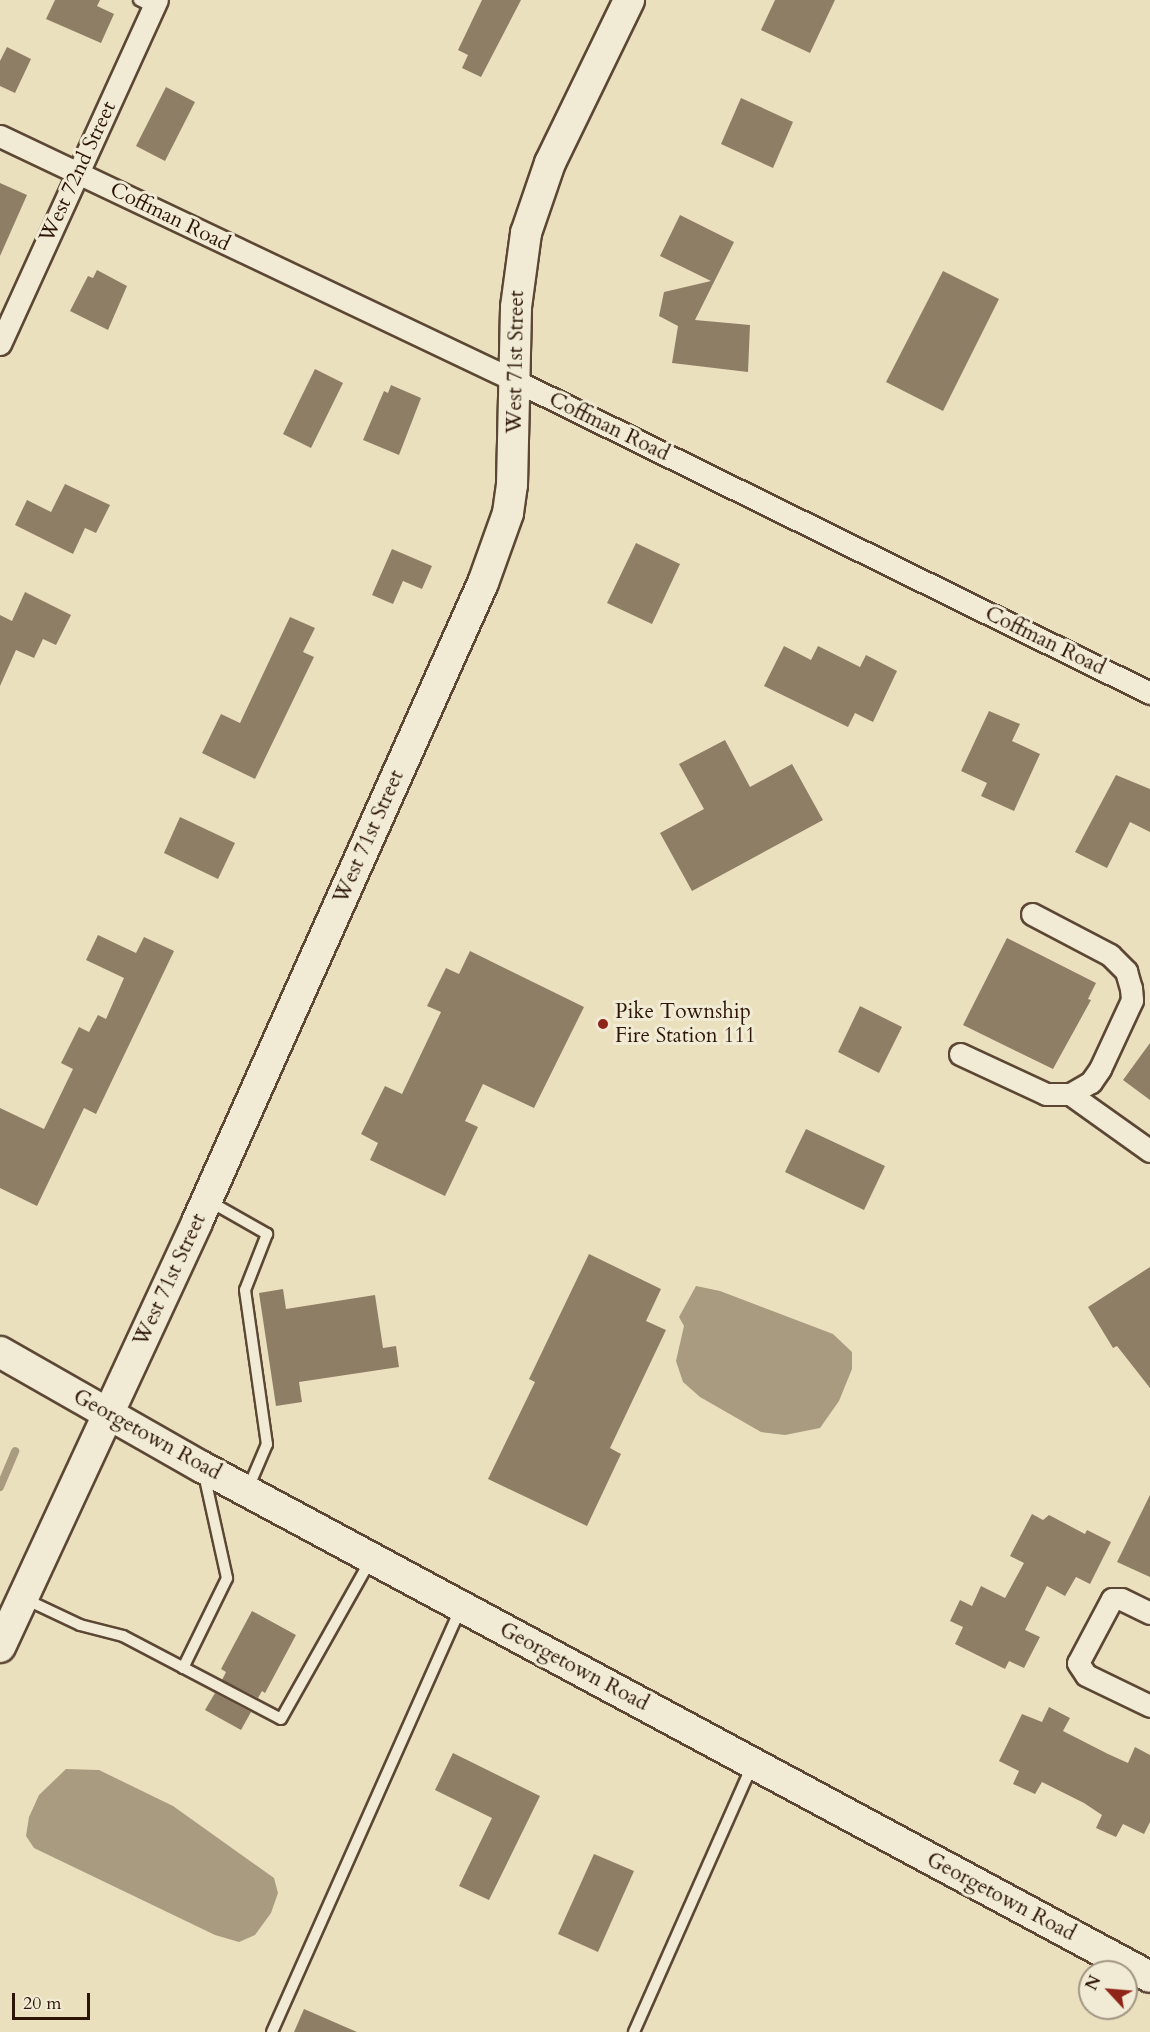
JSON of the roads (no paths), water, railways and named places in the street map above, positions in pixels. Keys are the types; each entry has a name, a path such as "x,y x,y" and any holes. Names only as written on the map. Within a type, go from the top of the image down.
{"main road":[{"name":"West 71st Street","path":"0,1647 207,1200 491,563 508,513 512,485 518,282 526,233 550,163 620,3"},
{"name":"Georgetown Road","path":"0,1352 202,1467 1150,1977"}],"street":[{"name":"West 72nd Street","path":"0,344 78,173 150,2"},
{"name":"Coffman Road","path":"0,136 516,381 1150,693"},
{"path":"960,1054 1046,1094 1070,1094 1091,1083 1100,1069 1132,1000 1126,971 1110,956 1032,914"},
{"path":"1070,1094 1150,1151"},
{"path":"1150,1613 1121,1599 1112,1599 1078,1663 1086,1675 1150,1706"}],"lane":[{"path":"207,1200 267,1234 245,1290 267,1444 247,1491"},
{"path":"183,1668 227,1578 202,1467"},
{"path":"22,1598 80,1625 123,1636 281,1719 372,1558"},
{"path":"272,2032 461,1606"},
{"path":"634,2032 753,1764"}],"waterway":[{"path":"0,1487 15,1451"}],"place":[{"name":"Pike Township Fire Station 111","path":"603,1024"}]}
